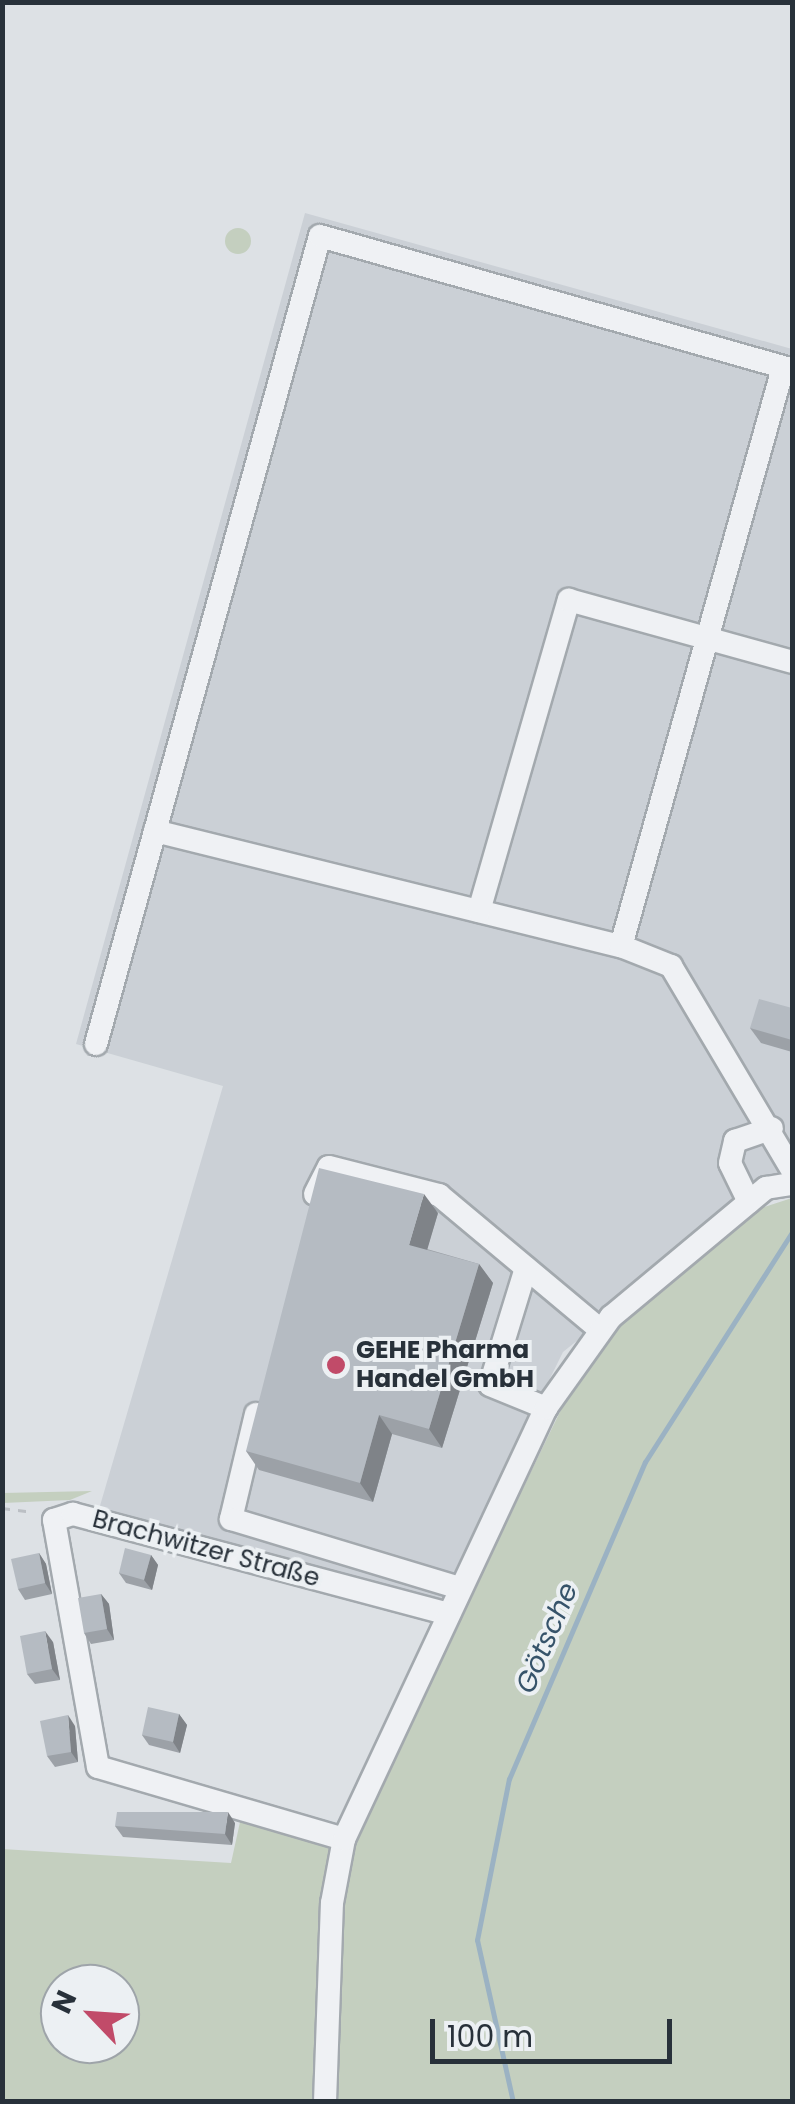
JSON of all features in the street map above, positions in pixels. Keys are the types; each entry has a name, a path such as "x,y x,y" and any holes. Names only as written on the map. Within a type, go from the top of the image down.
{"street":[{"path":"96,1044 320,236 788,369 707,638 621,946"},
{"path":"480,910 569,600 792,662"},
{"path":"156,831 621,946 687,983 772,1128 792,1170"},
{"path":"749,1202 730,1163 735,1141 772,1128"},
{"path":"307,1226 329,1167 440,1195 599,1329"},
{"path":"326,2102 332,1904 344,1839 546,1408 599,1329 749,1202 792,1184"},
{"path":"526,1268 490,1384 546,1408"},
{"path":"266,1379 231,1519 460,1588"},
{"name":"Brachwitzer Straße","path":"344,1839 98,1767 54,1520 73,1514 448,1614"}],"path":[{"path":"2,1508 54,1520"}],"shaded area":[{"path":"305,213 792,349 792,1184 766,1188 563,1352 437,1607 97,1516 223,1086 76,1044"}],"green space":[{"path":"238,228 247,232 251,241 247,250 238,254 229,250 225,241 229,232"},
{"path":"792,1198 792,2101 3,2101 2,1849 231,1863 242,1813 349,1847 573,1385 622,1324 761,1208"},
{"path":"92,1491 70,1500 3,1503 3,1493"}],"building":[{"path":"759,999 792,1008 792,1040 750,1028"},
{"name":"GEHE Pharma Handel GmbH","path":"319,1168 424,1194 409,1245 479,1264 429,1429 379,1415 360,1483 246,1451"},
{"path":"125,1548 151,1555 144,1580 119,1573"},
{"path":"39,1553 45,1583 18,1589 11,1559"},
{"path":"101,1594 107,1629 84,1633 78,1598"},
{"path":"45,1631 52,1669 27,1674 20,1636"},
{"path":"148,1707 179,1714 173,1742 142,1735"},
{"path":"68,1715 71,1752 47,1756 40,1721"},
{"path":"117,1812 228,1812 225,1834 115,1826"}],"waterway":[{"name":"Götsche","path":"513,2102 477,1940 509,1779 645,1462 792,1232"}],"place":[{"name":"GEHE Pharma Handel GmbH","path":"336,1365"}]}
